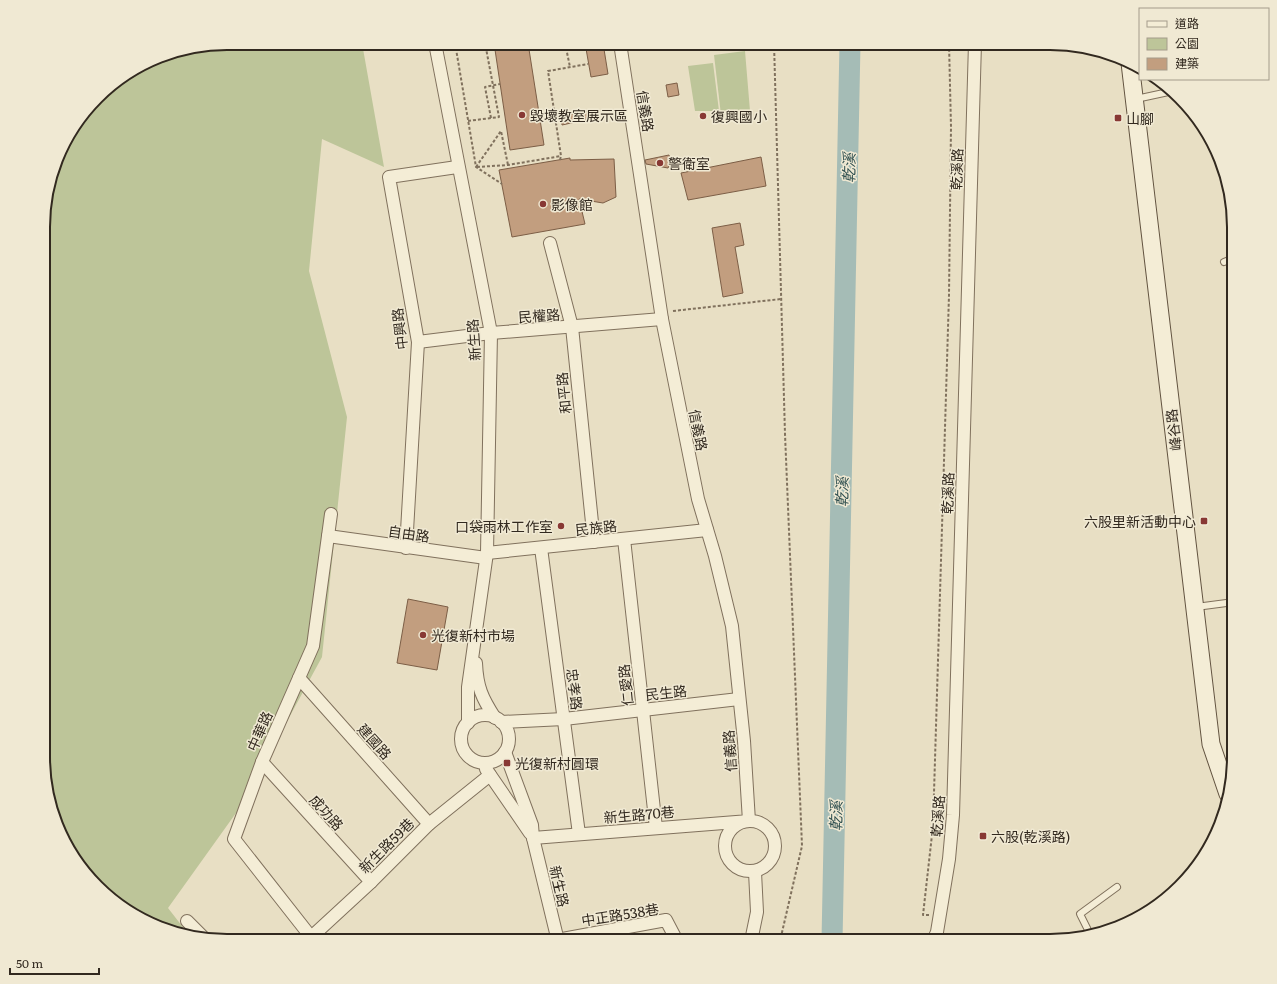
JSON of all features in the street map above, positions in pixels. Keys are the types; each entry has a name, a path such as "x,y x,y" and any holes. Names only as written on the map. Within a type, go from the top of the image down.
{"street":[{"name":"新生路","path":"436,50 491,333 486,555 476,638 468,687 468,723 461,736 462,744 469,757 483,763 490,775 515,808 533,838"},
{"name":"信義路","path":"621,50 661,315 698,499 708,530 732,626 740,699 749,821"},
{"name":"乾溪路","path":"936,934 949,859 953,815 975,50"},
{"name":"峰谷路","path":"1131,69 1211,744 1225,784"},
{"name":"中興路","path":"406,548 418,342 389,177 458,167"},
{"name":"和平路","path":"550,243 572,327 594,542"},
{"name":"民權路","path":"418,342 491,333 572,327 661,315"},
{"name":"中華路","path":"305,934 234,838 262,762 313,646 332,514"},
{"name":"民族路","path":"486,555 708,530"},
{"name":"自由路","path":"328,536 406,548 486,555"},
{"name":"仁愛路","path":"624,539 656,828"},
{"name":"忠孝路","path":"541,548 579,834"},
{"name":"新生路","path":"476,638 479,688 483,700 508,734 509,740 505,752 532,825 533,838 557,934"},
{"name":"建國路","path":"298,678 428,824"},
{"name":"民生路","path":"498,720 564,719 740,699"},
{"path":"468,723 481,716 498,720"},
{"path":"483,763 490,763 505,752"},
{"name":"成功路","path":"262,762 370,882"},
{"name":"新生路59巷","path":"314,934 370,882 428,824 490,775"},
{"path":"749,821 757,822 765,826 775,839 776,848 770,863 755,872 746,872 738,869 732,864 725,849 729,833 741,823 749,821"},
{"name":"新生路70巷","path":"533,838 749,821"},
{"path":"752,934 756,912 755,872"},
{"name":"中正路538巷","path":"590,934 666,920 673,934"},
{"path":"187,921 197,931"}],"lane":[{"path":"1134,99 1165,93"},
{"path":"1194,608 1227,603"},
{"path":"1088,930 1080,914 1117,888"}],"path":[{"path":"456,50 476,167 502,184"},
{"path":"468,121 499,117 486,50"},
{"path":"566,50 570,67"},
{"path":"774,50 781,299 802,846 782,934"},
{"path":"923,915 933,826 946,422 951,127 949,50"},
{"path":"560,160 561,156 548,71 588,64"},
{"path":"491,118 485,87 500,84"},
{"path":"476,167 501,131 508,164"},
{"path":"476,167 561,156"},
{"path":"661,315 781,299"}],"green space":[{"path":"215,50 363,50 384,167 322,139 309,271 347,417 322,657 241,806 168,908 184,929 159,921 138,910 110,890 94,874 74,846 63,825 53,792 50,769 50,215 53,192 59,170 68,149 94,110 119,87 138,74 159,63 192,53"},
{"path":"745,51 750,111 721,115 714,55"},
{"path":"713,63 719,111 695,111 688,66"}],"building":[{"name":"毀壞教室展示區","path":"495,50 529,50 544,145 510,150"},
{"path":"586,50 604,50 608,74 591,77"},
{"path":"677,83 679,95 668,97 666,85"},
{"path":"588,111 589,119 562,125 561,116"},
{"name":"警衛室","path":"669,155 671,162 668,168 646,164 645,160"},
{"path":"761,157 766,186 688,200 681,173"},
{"name":"影像館","path":"570,158 570,160 614,159 616,197 603,203 579,199 585,224 512,237 499,170"},
{"path":"740,223 744,245 735,247 743,293 723,297 712,228"},
{"name":"光復新村市場","path":"408,599 448,607 437,670 397,663"}],"waterway":[{"name":"乾溪","path":"832,934 850,50"}],"place":[{"name":"毀壞教室展示區","path":"522,115"},
{"name":"復興國小","path":"703,116"},
{"name":"山腳","path":"1118,118"},
{"name":"警衛室","path":"660,163"},
{"name":"影像館","path":"543,204"},
{"name":"六股里新活動中心","path":"1204,521"},
{"name":"口袋雨林工作室","path":"561,526"},
{"name":"光復新村市場","path":"423,635"},
{"name":"光復新村圓環","path":"507,763"},
{"name":"六股(乾溪路)","path":"983,836"}]}
